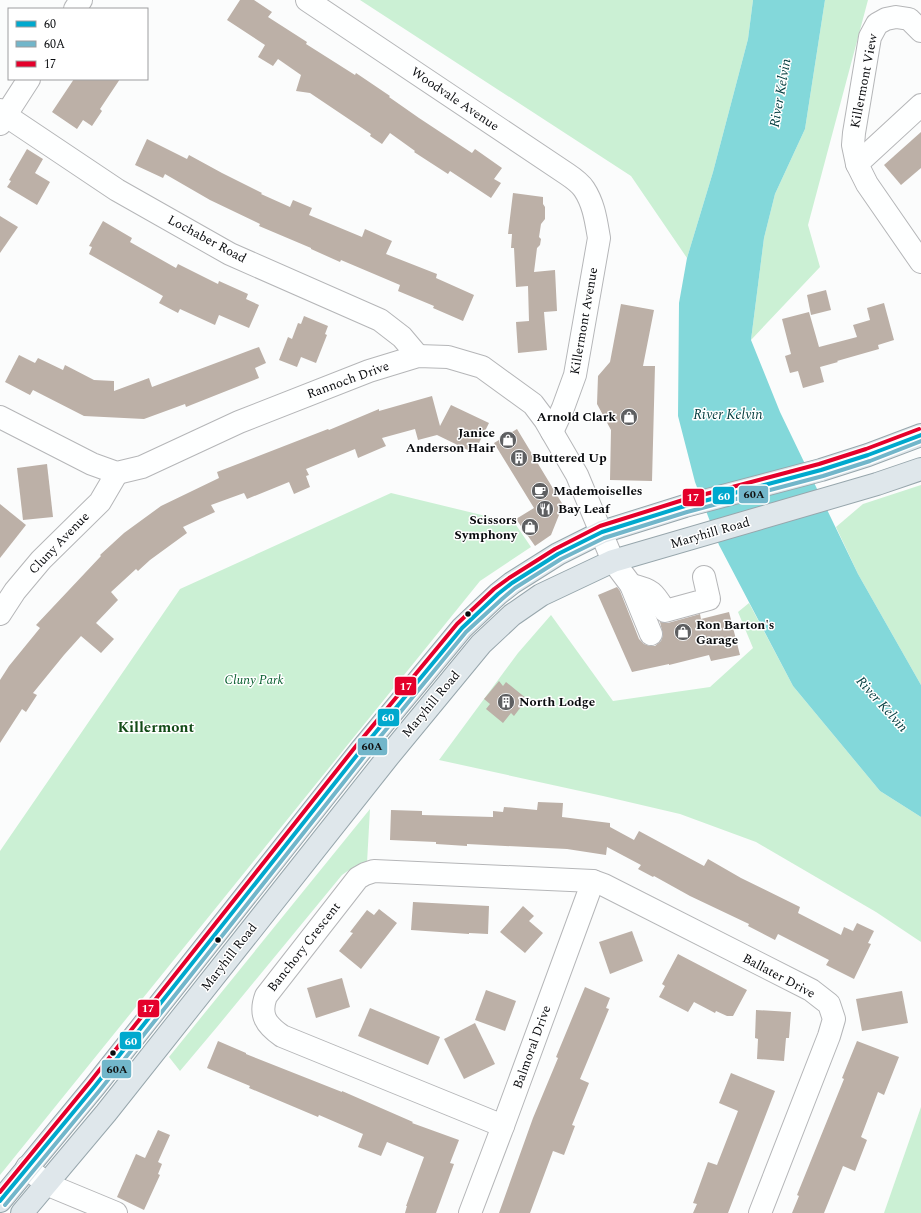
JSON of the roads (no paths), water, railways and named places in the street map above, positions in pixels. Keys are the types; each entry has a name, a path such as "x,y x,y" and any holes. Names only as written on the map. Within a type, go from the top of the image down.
{"main road":[{"name":"Maryhill Road","path":"0,1201 95,1086 358,754 462,628 498,594 512,583 558,554 602,532 685,506 868,456 921,435"},
{"path":"868,456 877,484"},
{"name":"Maryhill Road","path":"22,1213 106,1113 388,757 481,644 512,615 541,595 613,561 877,484 921,469"}],"street":[{"name":"Woodvale Avenue","path":"307,0 567,174 583,188 593,207"},
{"name":"Killermont View","path":"921,31 916,24 909,19 896,17 886,18 877,24 870,37 853,145 857,164 867,184 921,262"},
{"path":"2,116 28,80"},
{"path":"857,164 921,105"},
{"name":"Lochaber Road","path":"2,116 117,190 230,254 380,320 402,337 418,356"},
{"name":"Killermont Avenue","path":"552,432 572,386 583,328 599,238 593,207"},
{"name":"Rannoch Drive","path":"117,473 142,467 239,422 369,371 418,356 448,357 482,368 533,404 552,432 577,475 613,561 631,585 651,634"},
{"path":"0,417 92,464 117,473"},
{"name":"Cluny Avenue","path":"0,614 15,591 41,560 100,502 117,473"},
{"path":"631,585 645,588 654,593 665,611 709,599 704,577"},
{"name":"Banchory Crescent","path":"503,1126 282,1036 273,1030 266,1021 263,1013 264,1000 358,878 365,874 374,871 593,881"},
{"name":"Balmoral Drive","path":"470,1213 593,881"},
{"name":"Ballater Drive","path":"593,881 604,885 811,990 829,1004 834,1018 829,1036 760,1213"},
{"path":"27,1167 46,1184 116,1213"}],"water":[{"name":"River Kelvin","path":"753,0 825,0 805,129 775,194 764,238 751,340 780,412 858,574 921,685 921,817 880,791 793,686 719,545 695,482 678,416 679,303 687,258 713,172 748,39"}],"place":[{"name":"Arnold Clark","path":"629,417"},
{"name":"Janice Anderson Hair","path":"508,440"},
{"name":"Buttered Up","path":"519,458"},
{"name":"Mademoiselles","path":"540,491"},
{"name":"Bay Leaf","path":"545,509"},
{"name":"Scissors Symphony","path":"530,527"},
{"name":"Ron Barton's Garage","path":"683,632"},
{"name":"North Lodge","path":"506,702"}],"district":[{"name":"Killermont","path":"156,727"}],"park label":[{"name":"Cluny Park","path":"254,680"}]}
